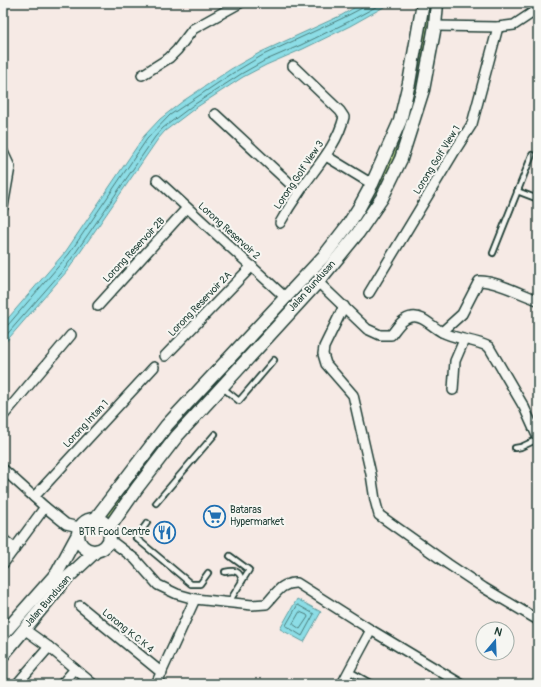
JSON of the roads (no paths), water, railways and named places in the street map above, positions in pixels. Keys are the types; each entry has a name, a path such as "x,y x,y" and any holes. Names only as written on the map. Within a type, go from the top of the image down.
{"main road":[{"name":"Jalan Bundusan","path":"96,518 167,425 286,298 324,256 348,225 372,184 400,121 409,83 423,3"},
{"name":"Jalan Bundusan","path":"109,534 137,488 177,436 318,282 358,233 382,198 400,159 423,90 438,3"},
{"path":"96,518 106,524 109,534 105,547 96,551 86,549 79,541 78,532 86,520 96,518"},
{"name":"Jalan Bundusan","path":"3,634 57,573 78,532"},
{"name":"Jalan Bundusan","path":"3,654 66,579 96,551"}],"street":[{"path":"142,75 169,58 193,29 240,3"},
{"path":"435,26 498,27 514,25 538,9"},
{"name":"Lorong Golf View 1","path":"370,293 456,148 472,124 498,27"},
{"name":"Lorong Golf View 3","path":"280,223 299,192 326,156 341,128 344,117 340,111 292,66"},
{"path":"216,114 299,192"},
{"path":"3,152 10,167 3,208"},
{"path":"326,156 372,184"},
{"name":"Lorong Reservoir 2","path":"157,180 286,298"},
{"name":"Lorong Reservoir 2B","path":"98,306 187,208"},
{"name":"Lorong Reservoir 2A","path":"165,356 252,266"},
{"path":"442,332 462,314 479,280 494,283 538,300"},
{"path":"318,282 367,329 380,335 391,335 404,320 412,316 422,318 442,332 464,340 480,342 489,347 524,407 538,438"},
{"path":"344,306 324,347 323,354 326,364 353,395 371,474 378,515 484,588 538,620"},
{"path":"3,416 71,335"},
{"path":"453,390 454,361 464,340"},
{"name":"Lorong Intan 1","path":"34,497 154,367"},
{"path":"3,469 45,507 78,532"},
{"path":"3,564 45,507"},
{"path":"109,534 135,559 158,585 176,594 195,598 252,605 266,604 283,585 289,582 297,583 371,630 461,684"},
{"path":"3,539 15,549"},
{"path":"156,684 195,598"},
{"name":"Lorong K.C.K 4","path":"80,606 162,673"},
{"path":"24,630 49,646 93,684"},
{"path":"342,684 371,630"},
{"path":"16,684 49,646"},
{"path":"62,684 75,668"}],"lane":[{"path":"493,253 516,191 532,154"},
{"path":"516,191 538,199"},
{"path":"221,387 239,401 274,360"},
{"path":"156,503 215,434"},
{"path":"515,448 521,448 538,438"},
{"path":"147,523 136,538 191,584 200,584 208,573"},
{"path":"229,602 249,570 230,556"},
{"path":"225,572 238,572 241,575 242,581"},
{"path":"349,671 372,684"}],"water":[{"path":"362,3 391,3 350,26 243,77 194,109 165,131 68,270 3,345 3,324 66,251 144,136 160,119 183,101 231,69 261,52 342,15"},
{"path":"297,599 321,612 304,642 280,629"}],"place":[{"name":"Bataras Hypermarket","path":"215,516"},
{"name":"BTR Food Centre","path":"165,532"}]}
